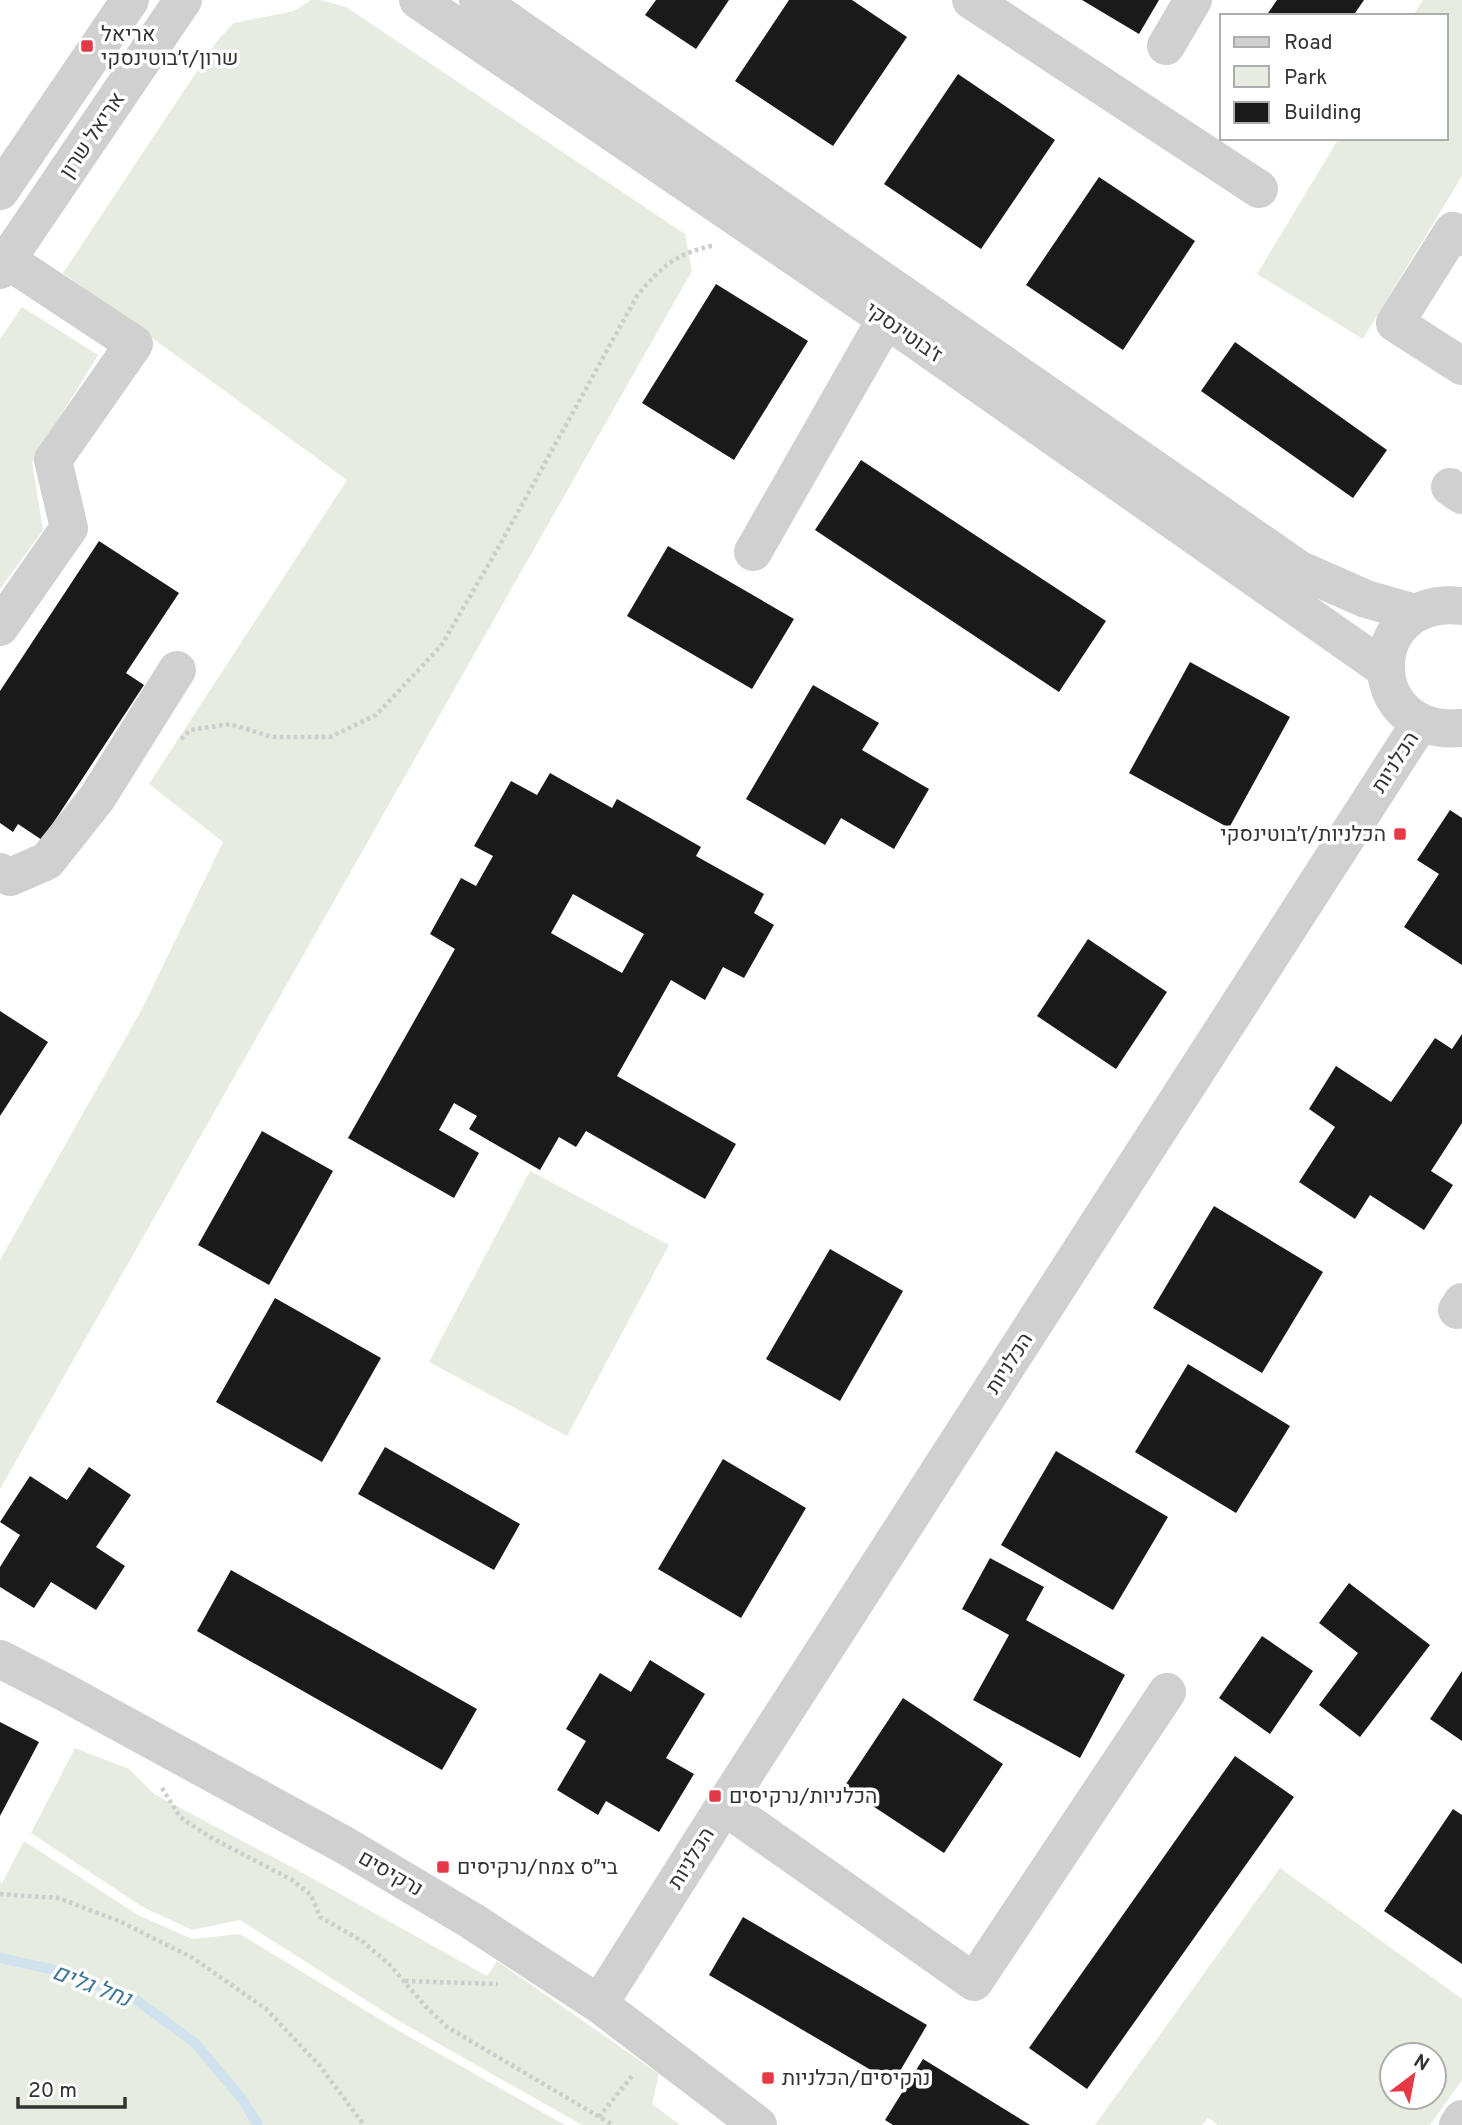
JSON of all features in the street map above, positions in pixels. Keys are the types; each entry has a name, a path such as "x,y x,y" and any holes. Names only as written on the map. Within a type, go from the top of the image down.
{"street":[{"path":"0,191 130,0"},
{"name":"אריאל שרון","path":"3,265 183,0"},
{"name":"ז׳בוטינסקי","path":"418,0 886,319 1385,669"},
{"name":"ז׳בוטינסקי","path":"478,0 1300,570 1366,599 1446,604"},
{"path":"971,0 1259,190"},
{"path":"1166,46 1193,0"},
{"path":"1462,237 1453,231 1395,323 1462,366"},
{"path":"0,627 69,528 53,460 134,344 3,265"},
{"path":"753,552 886,319"},
{"path":"1446,604 1407,618 1394,634 1386,653 1385,669 1391,694 1403,711 1420,723 1440,729 1462,728"},
{"path":"0,872 10,877 47,861 97,798 177,670"},
{"name":"הכלניות","path":"599,2004 1420,723"},
{"name":"נרקיסים","path":"0,1659 346,1846 472,1921 599,2004 758,2125"},
{"path":"724,1806 974,1982 1167,1692"},
{"path":"1458,2125 1462,2119"}],"path":[{"path":"174,746 190,730 230,723 272,737 330,737 376,715 441,646 637,296 656,272 690,251 724,244 747,225"},
{"path":"160,1786 180,1817 210,1837 292,1880 311,1895 320,1917 362,1941 389,1964 447,2027 613,2125"},
{"path":"0,1894 58,1898 119,1921 193,1958 266,2009 320,2066 364,2125"},
{"path":"405,1981 500,1984"},
{"path":"599,2117 655,2048"}],"green space":[{"path":"311,0 346,7 685,234 692,271 0,1489 0,1260 142,1009 223,842 149,784 347,480 63,273 217,41 234,23 294,11"},
{"path":"1423,0 1462,0 1462,176 1363,339 1257,274 1338,140 1448,140 1448,14 1414,14"},
{"path":"22,307 98,355 32,462 43,530 0,589 0,339"},
{"path":"530,1171 669,1245 567,1436 429,1362"},
{"path":"75,1748 129,1769 154,1794 487,1976 497,1961 659,2074 652,2104 680,2125 582,2125 397,2020 240,1920 192,1930 141,1906 31,1833"},
{"path":"24,1841 138,1915 192,1939 240,1934 399,2031 565,2125 0,2125 0,1882 2,1883"},
{"path":"1280,1868 1462,1999 1462,2080 1448,2100 1448,2041 1378,2041 1378,2111 1440,2111 1430,2125 1218,2125 1208,2118 1202,2125 1095,2125"}],"building":[{"path":"656,0 729,0 696,49 645,15"},
{"path":"789,0 852,0 907,37 833,146 735,81"},
{"path":"1082,0 1159,0 1139,34"},
{"path":"1277,0 1364,0 1354,14 1267,14"},
{"path":"958,74 1055,140 981,249 884,184"},
{"path":"1099,177 1195,241 1123,350 1026,285"},
{"path":"716,284 808,341 734,460 642,403"},
{"path":"1235,342 1387,450 1353,498 1201,391"},
{"path":"861,460 1106,621 1059,692 815,530"},
{"path":"99,541 179,593 126,673 144,685 42,840 18,824 13,832 0,823 0,691"},
{"path":"668,546 794,619 752,689 627,616"},
{"path":"1190,662 1290,717 1229,828 1129,773"},
{"path":"813,685 879,723 862,750 929,789 894,849 841,818 825,845 746,799"},
{"path":"550,773 612,808 617,799 701,847 696,856 764,894 754,913 774,925 744,978 723,967 705,1000 671,980 617,1076 736,1144 705,1199 586,1131 576,1147 559,1137 540,1170 469,1129 477,1116 454,1103 439,1130 479,1153 454,1198 348,1138 455,949 430,934 461,878 476,886 493,856 474,846 511,781 537,795","holes":["573,894 644,934 622,973 551,933"]},
{"path":"1450,810 1462,818 1462,965 1404,927 1439,874 1417,860"},
{"path":"1088,939 1167,992 1116,1069 1037,1016"},
{"path":"0,1011 48,1042 0,1116"},
{"path":"1462,1034 1462,1123 1431,1171 1453,1185 1424,1230 1370,1195 1355,1219 1299,1182 1335,1127 1309,1109 1336,1066 1391,1102 1435,1038 1452,1049"},
{"path":"262,1131 333,1171 269,1285 198,1245"},
{"path":"1214,1206 1323,1272 1262,1373 1153,1308"},
{"path":"830,1249 903,1291 840,1401 766,1359"},
{"path":"275,1298 381,1358 322,1462 216,1402"},
{"path":"1188,1364 1290,1426 1236,1513 1135,1452"},
{"path":"385,1447 520,1524 494,1570 358,1494"},
{"path":"1056,1451 1168,1517 1113,1610 1001,1545"},
{"path":"723,1459 806,1508 741,1618 658,1569"},
{"path":"89,1467 131,1495 96,1547 125,1566 96,1610 51,1582 34,1608 0,1587 0,1567 20,1535 0,1522 30,1476 67,1500"},
{"path":"990,1558 1044,1587 1026,1620 1125,1675 1080,1758 973,1700 1009,1635 962,1609"},
{"path":"231,1570 477,1709 442,1770 197,1631"},
{"path":"1349,1583 1430,1645 1360,1737 1319,1705 1358,1653 1319,1623"},
{"path":"1262,1636 1313,1671 1270,1734 1219,1698"},
{"path":"650,1660 705,1694 666,1758 694,1774 659,1832 606,1801 598,1815 557,1790 586,1741 566,1729 600,1673 631,1692"},
{"path":"1462,1671 1462,1741 1430,1719"},
{"path":"903,1698 1003,1764 944,1853 844,1787"},
{"path":"0,1722 39,1742 0,1816"},
{"path":"1235,1756 1294,1797 1087,2089 1029,2048"},
{"path":"1453,1809 1462,1815 1462,1964 1384,1911"},
{"path":"743,1917 927,2025 893,2083 709,1975"},
{"path":"923,2059 1030,2125 893,2125 885,2120"}],"waterway":[{"name":"נחל גלים","path":"0,1958 64,1972 135,1999 195,2043 243,2100 258,2125"}],"place":[{"name":"אריאל שרון/ז׳בוטינסקי","path":"87,46"},
{"name":"הכלניות/ז׳בוטינסקי","path":"1400,834"},
{"name":"הכלניות/נרקיסים","path":"715,1796"},
{"name":"בי״ס צמח/נרקיסים","path":"443,1867"},
{"name":"נרקיסים/הכלניות","path":"768,2078"}]}
